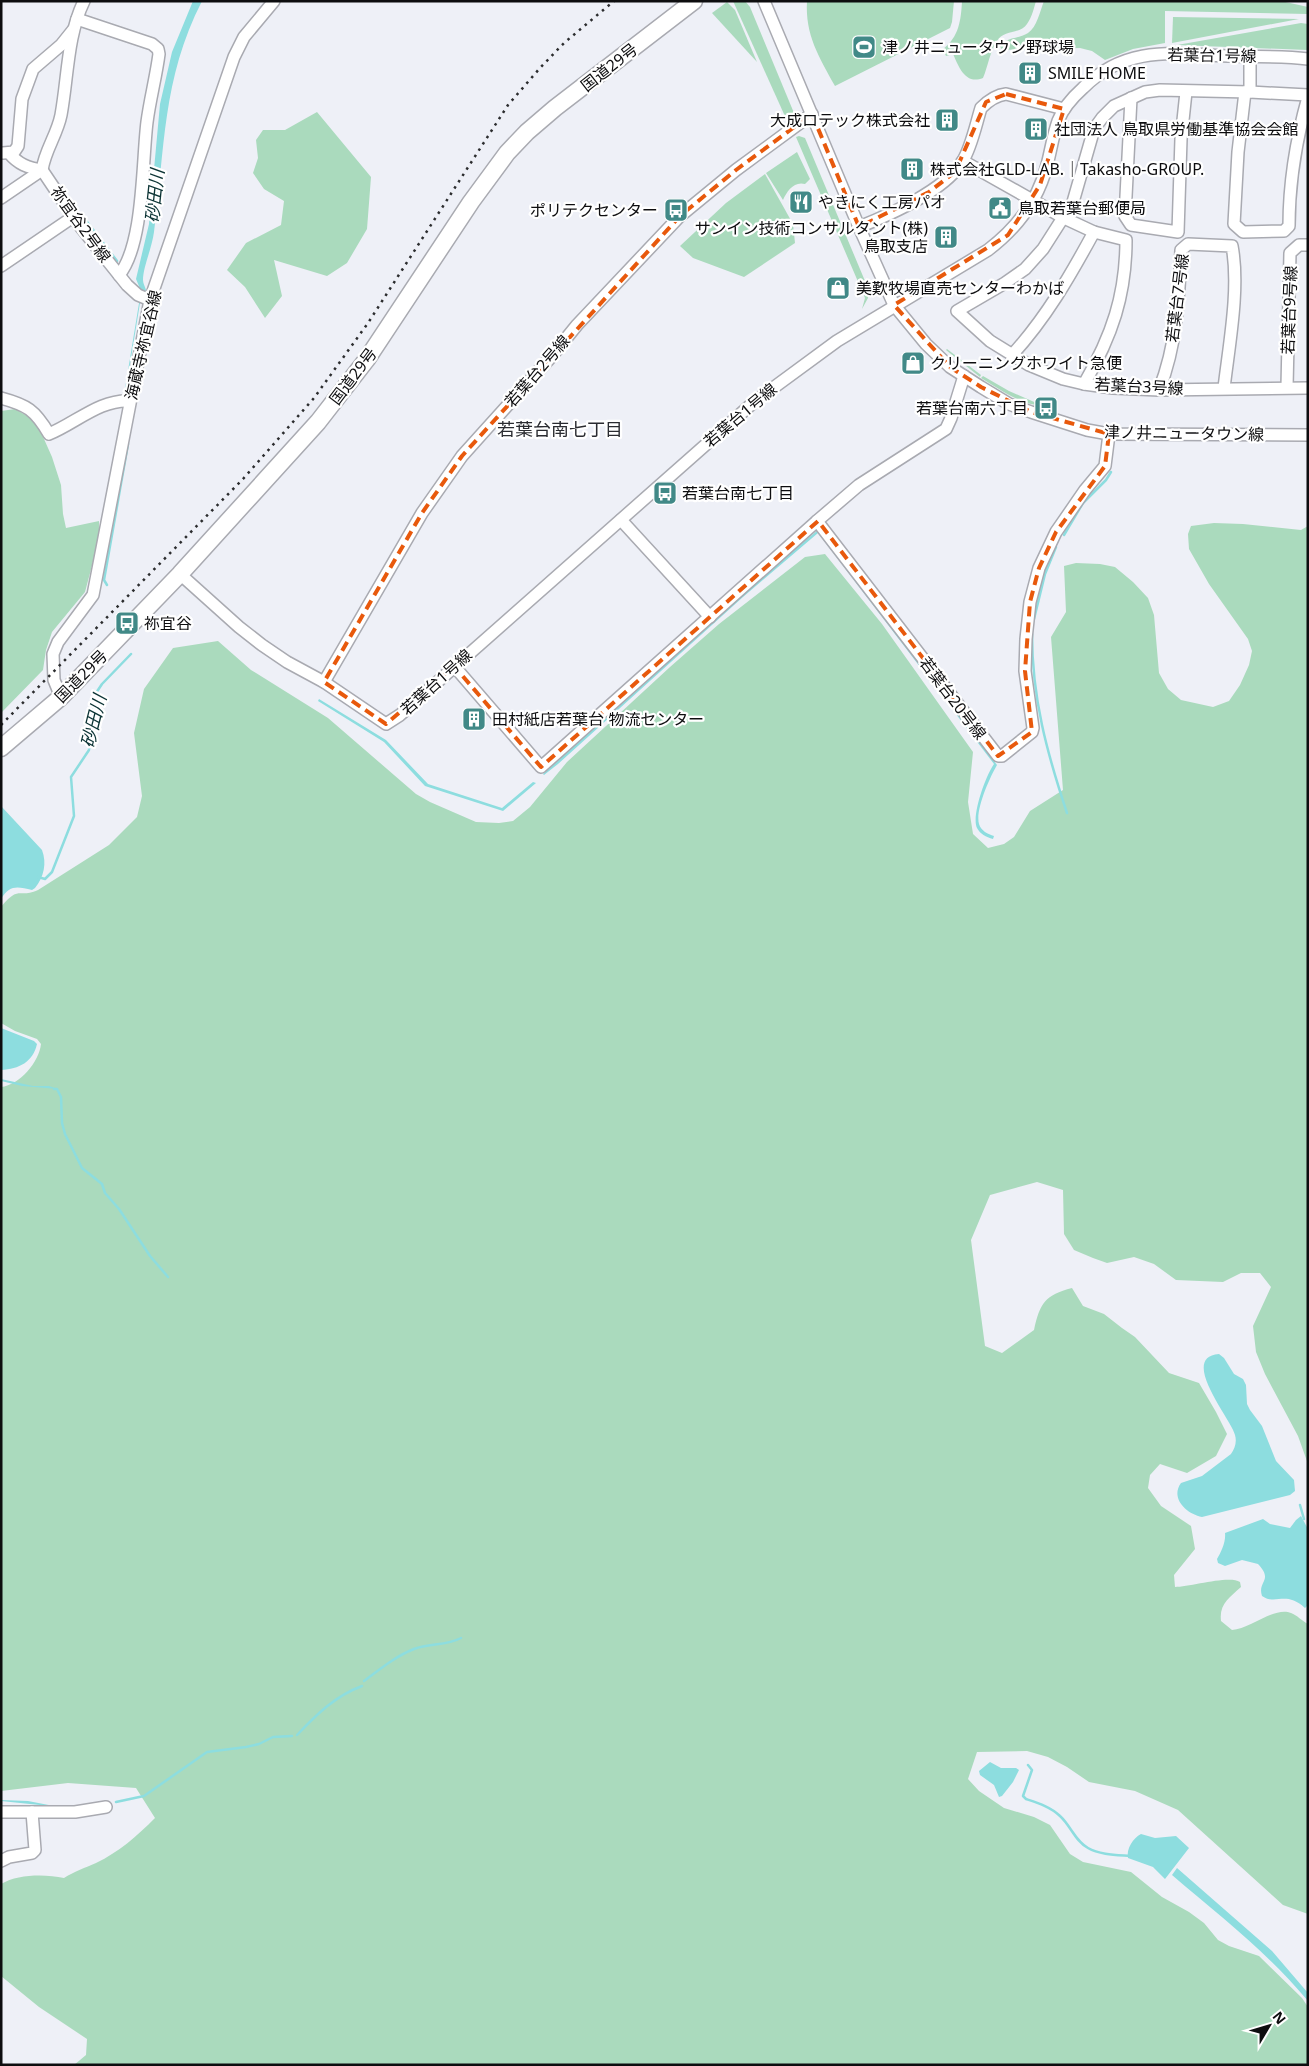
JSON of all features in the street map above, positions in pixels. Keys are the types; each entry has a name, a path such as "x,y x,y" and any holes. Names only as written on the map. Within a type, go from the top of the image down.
{"highway":[{"name":"国道29号","path":"1,748 61,697 180,574 318,422 367,359 471,202 507,153 527,132 555,108 694,1"}],"street":[{"path":"1,198 42,170 44,158 57,131 61,115 75,24 84,1"},
{"name":"海蔵寺祢宜谷線","path":"61,697 54,680 53,654 58,642 93,595 150,300 234,57 244,38 274,1"},
{"name":"津ノ井ニュータウン線","path":"764,1 859,227 894,305 926,344 950,367 1009,404 1078,427 1109,434 1308,435"},
{"path":"5,153 14,152 18,146 22,102 33,69 61,44 75,24"},
{"path":"75,24 152,44 158,49 159,54 147,123 135,234 127,262 119,275"},
{"name":"若葉台1号線","path":"180,574 247,633 287,662 324,682 386,724 400,715 754,402 837,341 988,250 1008,235 1023,216 1040,185 1059,119 1064,109 1100,73 1113,65 1137,56 1180,54 1308,59"},
{"path":"1250,57 1248,92 1238,152 1234,224 1243,232 1284,231 1289,226 1289,197 1293,161 1308,96"},
{"name":"若葉台3号線","path":"1308,96 1248,92 1144,92 1114,106 1094,129 1073,202 1043,249 1025,269 957,311 990,341 1029,365 1063,379 1084,384 1113,388 1159,390 1308,388"},
{"path":"1131,98 1125,216 1131,225 1178,232 1181,139 1186,92"},
{"path":"859,227 887,216 929,192 955,172 963,161 981,108 996,97 1006,94 1064,109"},
{"name":"若葉台2号線","path":"324,682 418,521 462,456 551,357 577,325 680,216 736,170 812,114"},
{"name":"祢宜谷2号線","path":"5,153 16,162 30,168 42,170 73,217 132,291 138,296 150,300"},
{"path":"963,161 1064,218 1094,232 1126,240 1126,265 1121,298 1102,353 1084,384"},
{"path":"1,266 73,217"},
{"path":"1012,355 1031,334 1064,287 1094,232"},
{"name":"若葉台7号線","path":"1159,390 1166,373 1177,320 1181,250 1188,244 1232,246 1234,260 1233,310 1224,388"},
{"name":"若葉台9号線","path":"1287,387 1290,253 1299,245 1308,245"},
{"path":"454,666 542,767 859,485 946,429 964,376"},
{"path":"1,398 28,408 39,416 49,434 104,404 118,400 130,401"},
{"name":"若葉台20号線","path":"818,521 993,751 998,756 1002,756 1032,732 1033,728 1025,671 1026,639 1030,602 1039,568 1056,532 1085,490 1105,466 1109,434"},
{"path":"621,520 710,617"},
{"path":"1,1812 75,1812 106,1808"},
{"path":"1,1861 10,1857 32,1854 35,1850 32,1812"}],"highlighted area":[{"path":"1006,94 1064,109 1040,185 1008,235 894,305 950,367 981,387 1031,412 1109,434 1105,466 1056,532 1039,568 1030,602 1025,671 1032,732 998,756 818,521 541,767 454,666 386,724 324,682 422,513 462,456 680,216 736,170 812,114 859,227 929,192 955,172 986,102"}],"green space":[{"path":"733,1 745,1 750,7 794,113 788,123"},
{"name":"津ノ井ニュータウン野球場","path":"807,1 954,1 950,28 835,86 814,45 808,25"},
{"path":"962,1 1036,1 1027,24 1021,29 1003,35 997,41 983,78 977,80 967,77 960,69 953,54 946,56 943,49 956,34 961,15"},
{"path":"1044,1 1281,1 1308,7 1308,14 1165,11 1165,43 1133,49 1105,60 1092,51 1080,48 1002,50 1000,46 1003,43 1024,35 1031,30 1036,23"},
{"path":"727,2 735,10 757,62 712,13"},
{"path":"1173,17 1299,19 1172,43"},
{"path":"1301,23 1308,24 1308,50 1177,45"},
{"path":"317,112 371,177 367,229 347,263 327,276 274,260 282,296 265,318 245,287 227,270 246,243 281,225 284,201 264,189 253,173 258,158 256,140 263,130 285,130"},
{"path":"796,137 805,138 865,281 868,298 862,309 865,298"},
{"path":"797,152 810,179 805,184 794,185 783,200 766,173"},
{"path":"765,174 793,224 795,243 744,277 693,258 680,246 726,203"},
{"path":"946,350 981,375 980,377"},
{"path":"983,376 1009,391 1041,405 1026,403 1010,396 981,378"},
{"path":"15,409 36,421 52,457 61,485 66,528 99,521 99,539 85,592 52,632 46,650 43,670 1,713 1,411"},
{"path":"1214,523 1301,530 1308,526 1308,1464 1298,1436 1265,1374 1256,1352 1253,1326 1271,1287 1260,1273 1241,1273 1223,1282 1176,1280 1154,1264 1134,1257 1107,1263 1093,1258 1074,1250 1064,1234 1063,1190 1037,1182 990,1195 971,1240 985,1346 1002,1353 1034,1330 1039,1313 1050,1297 1072,1288 1083,1306 1104,1314 1135,1337 1169,1373 1199,1383 1227,1434 1216,1456 1187,1473 1160,1464 1150,1475 1148,1488 1161,1506 1191,1526 1195,1549 1174,1575 1175,1587 1227,1580 1240,1582 1241,1587 1223,1606 1221,1615 1221,1621 1232,1630 1247,1626 1270,1615 1285,1612 1293,1614 1308,1624 1308,1914 1283,1905 1178,1810 1135,1791 1089,1782 1048,1757 1027,1751 977,1752 968,1779 979,1791 1004,1808 1034,1817 1050,1825 1070,1854 1083,1862 1131,1872 1162,1897 1204,1923 1218,1940 1229,1946 1259,1956 1302,1998 1308,2007 1308,2065 74,2065 86,2055 87,2039 39,2007 1,1976 1,1884 15,1878 32,1876 64,1878 120,1849 155,1818 136,1788 68,1783 1,1791 1,1087 15,1082 27,1072 37,1058 41,1044 37,1039 15,1031 1,1023 1,907 12,896 38,890 109,845 137,817 142,796 134,733 144,689 173,648 218,641 251,670 328,718 416,794 476,822 499,823 513,821 530,807 567,762 719,624 805,557 825,554 882,624 973,752 968,802 973,834 988,848 1004,844 1014,837 1030,811 1063,790 1051,637 1066,612 1064,566 1076,563 1115,567 1148,598 1154,615 1159,673 1168,689 1181,700 1213,707 1229,701 1240,685 1249,665 1252,651 1248,639 1209,584 1189,549 1188,534 1191,526"}],"water":[{"path":"193,1 202,1 179,58 172,86 163,143 154,232 143,275 146,290 140,303 124,395 141,291 136,279 149,224 160,104 172,52"},
{"path":"818,530 997,765 984,794 978,818 981,829 994,836 993,839 980,832 977,828 976,814 980,796 994,764 818,533 743,597 558,764 543,774 777,564"},
{"path":"319,699 386,740 428,784 502,808 533,782 536,783 503,811 425,786 384,742 318,701"},
{"path":"1,806 42,850 44,865 42,875 35,888 32,890 11,889 1,899"},
{"path":"1,1028 34,1041 37,1044 29,1060 14,1068 1,1070"},
{"path":"1,1079 58,1089 22,1086 1,1081"},
{"path":"1219,1354 1224,1358 1234,1374 1243,1379 1246,1385 1247,1404 1262,1426 1276,1461 1294,1480 1295,1491 1290,1495 1202,1517 1185,1509 1181,1505 1177,1494 1181,1483 1202,1476 1231,1454 1234,1449 1236,1438 1232,1427 1210,1390 1205,1377 1204,1366 1208,1358"},
{"path":"1301,1516 1308,1529 1308,1605 1305,1608 1292,1600 1272,1600 1262,1596 1261,1591 1265,1574 1258,1564 1242,1560 1225,1566 1218,1563 1217,1559 1222,1550 1225,1533 1263,1519 1270,1524 1290,1528"},
{"path":"990,1762 1001,1768 1016,1768 1019,1770 1013,1782 1002,1796 999,1797 994,1785 980,1775 979,1771"},
{"path":"1,1801 28,1801 59,1807"},
{"path":"1141,1834 1155,1838 1176,1836 1189,1848 1165,1879 1153,1867 1128,1858 1131,1844"},
{"path":"1177,1868 1272,1951 1308,1993 1308,2001 1259,1950 1172,1875"}],"waterway":[{"path":"64,192 68,198"},
{"path":"81,214 117,261"},
{"name":"砂田川","path":"107,585 104,580 128,444"},
{"path":"1064,535 1083,503 1106,480 1111,472"},
{"path":"1034,619 1045,574 1056,547"},
{"path":"1032,634 1035,681 1042,725 1067,813"},
{"name":"砂田川","path":"38,877 45,879 52,872 74,816 71,777 89,750 92,712 96,693 102,684 131,654"},
{"path":"54,1089 57,1089 61,1097 62,1123 65,1134 82,1168 102,1184 105,1193 119,1209 150,1256 168,1277"},
{"path":"1300,1505 1304,1519"},
{"path":"364,1681 388,1663 407,1652 420,1647 455,1641 461,1638"},
{"path":"297,1735 319,1713 343,1695 362,1686"},
{"path":"116,1802 144,1796 207,1752 246,1747 259,1744 273,1737 292,1736"},
{"path":"1028,1765 1032,1770 1023,1796 1026,1799 1053,1810 1088,1848 1103,1853 1130,1856"}],"railway":[{"path":"1,725 243,479 314,398 368,323 508,105 564,43 614,1"}],"place":[{"name":"津ノ井ニュータウン野球場","path":"864,47"},
{"name":"SMILE HOME","path":"1030,73"},
{"name":"大成ロテック株式会社","path":"947,120"},
{"name":"社団法人 鳥取県労働基準協会会館","path":"1036,129"},
{"name":"株式会社GLD-LAB.｜Takasho-GROUP.","path":"912,169"},
{"name":"やきにく工房パオ","path":"801,202"},
{"name":"鳥取若葉台郵便局","path":"1000,208"},
{"name":"ポリテクセンター","path":"676,210"},
{"name":"サンイン技術コンサルタント(株) 鳥取支店","path":"946,237"},
{"name":"美歎牧場直売センターわかば","path":"838,288"},
{"name":"クリーニングホワイト急便","path":"913,363"},
{"name":"若葉台南六丁目","path":"1046,408"},
{"name":"若葉台南七丁目","path":"665,493"},
{"name":"祢宜谷","path":"127,623"},
{"name":"田村紙店若葉台 物流センター","path":"474,719"}],"district":[{"name":"若葉台南七丁目","path":"560,429"}]}
